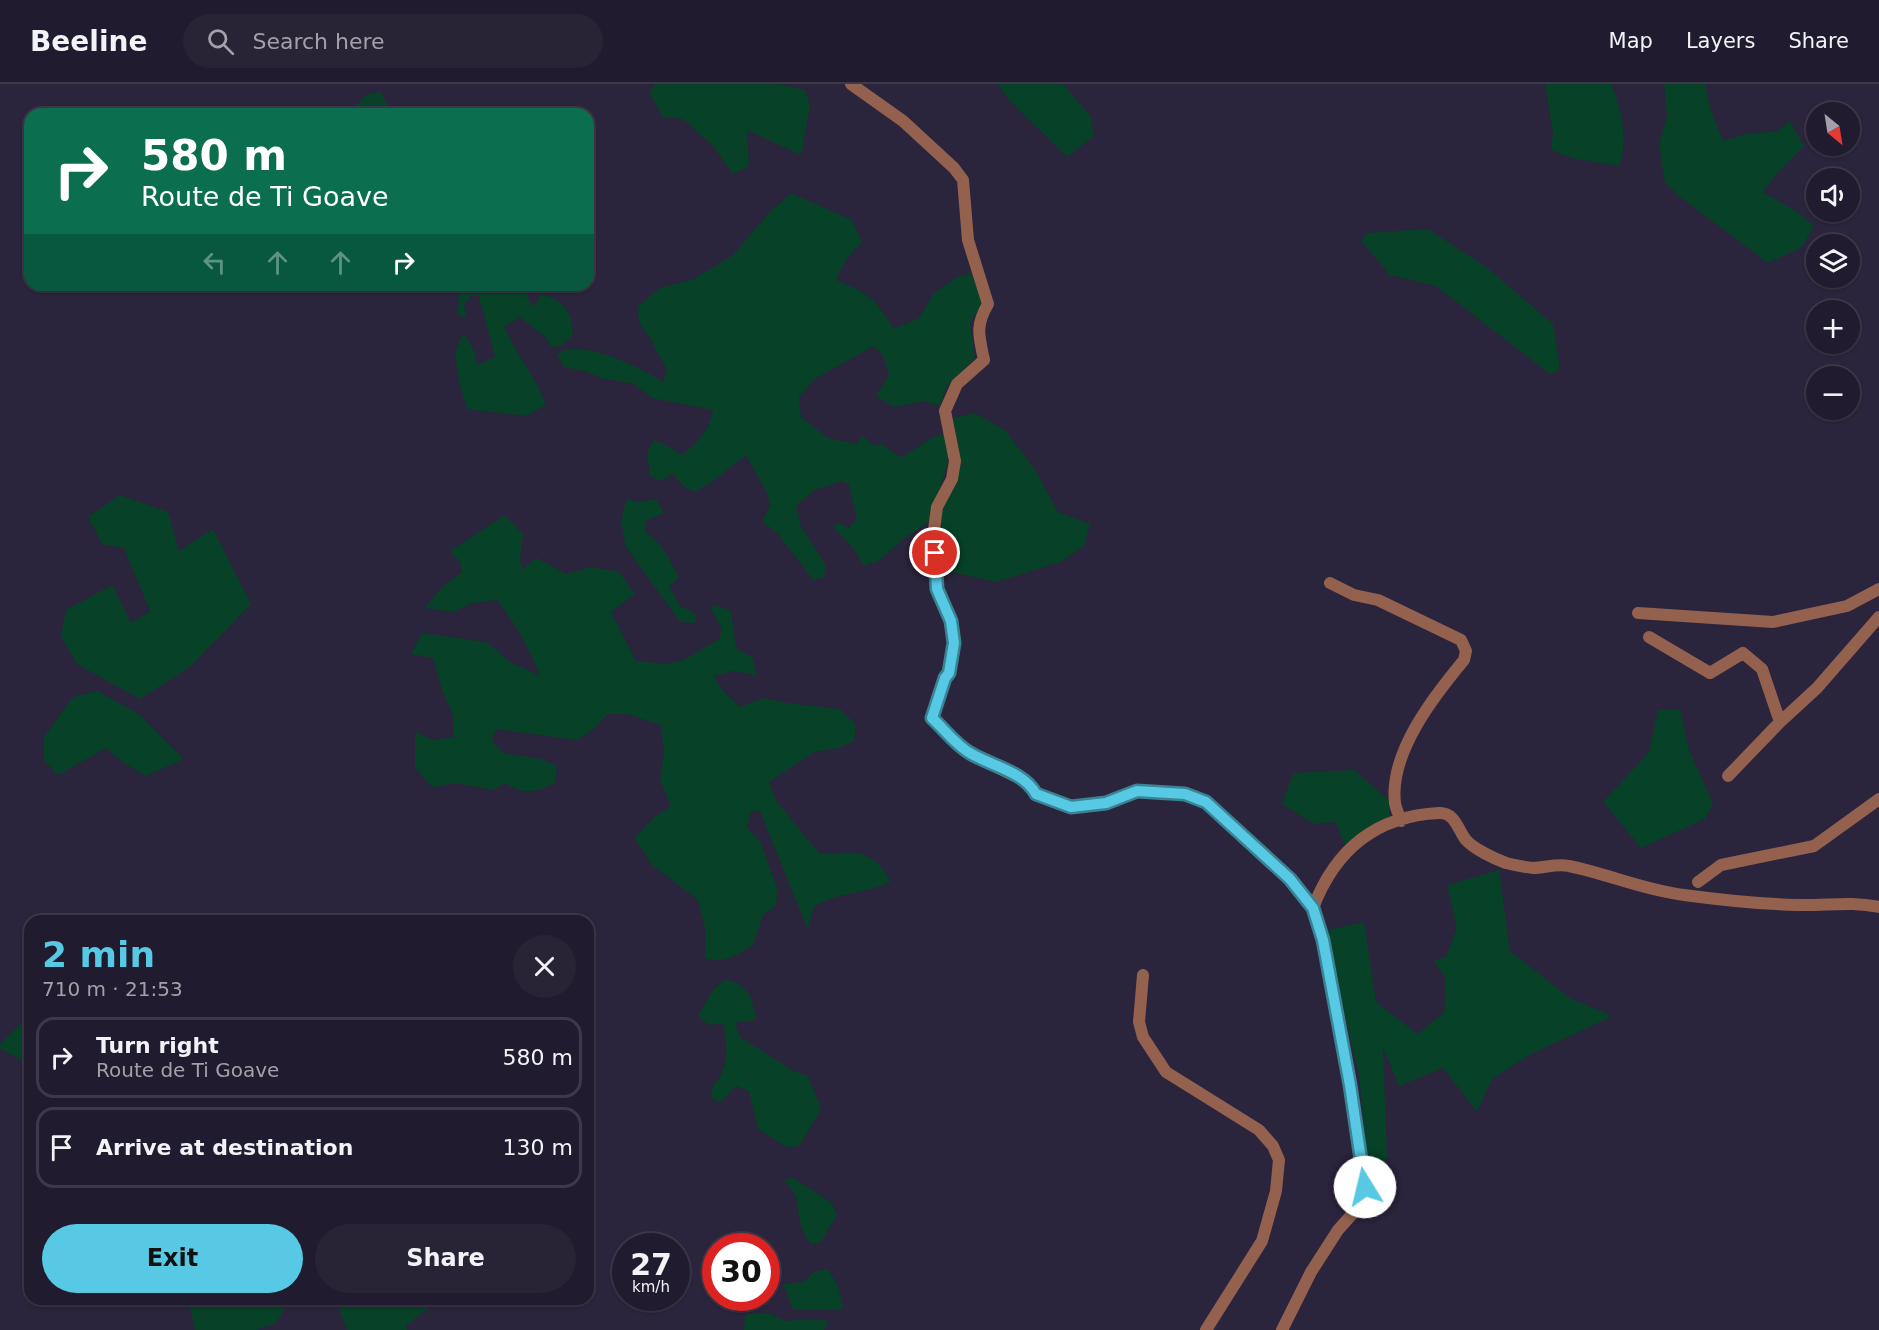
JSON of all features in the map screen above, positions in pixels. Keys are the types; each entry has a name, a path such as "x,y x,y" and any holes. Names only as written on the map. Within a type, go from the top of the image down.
{"street":[{"path":"850,84 903,122 954,168 963,180 968,240 988,304 978,327 984,360 957,384 945,411 955,461 952,479 937,507 934,530 936,579 940,598 951,621 954,643 949,673 945,678 932,718 968,753 1029,783 1036,794 1071,807 1106,803 1137,791 1185,794 1206,802 1290,879 1313,908 1323,940 1350,1085 1365,1187 1364,1201 1338,1230 1311,1272 1282,1330"},
{"path":"1330,583 1354,595 1378,600 1461,640 1466,651 1464,660 1408,738 1397,774 1395,804 1401,821"},
{"path":"1638,613 1773,622 1847,606 1879,589"},
{"path":"1728,776 1780,722 1817,688 1879,617"},
{"path":"1649,637 1710,673 1743,653 1762,669 1780,722"},
{"path":"1698,882 1721,865 1814,846 1879,799"},
{"path":"1313,908 1332,868 1352,845 1367,834 1401,821 1441,813 1450,816 1459,826 1467,841 1505,862 1533,868 1566,865 1634,885 1683,895 1798,905 1858,902 1879,907"},
{"path":"1143,975 1139,1022 1143,1037 1166,1072 1259,1130 1273,1146 1279,1161 1276,1191 1262,1241 1206,1330"}],"green space":[{"path":"656,84 780,84 805,90 810,105 801,155 747,130 749,166 733,174 712,145 683,119 663,117 649,92"},
{"path":"997,84 1063,84 1090,115 1094,136 1067,157 1009,100"},
{"path":"1545,84 1612,84 1624,135 1619,166 1576,159 1551,150 1553,133"},
{"path":"1664,84 1705,84 1711,111 1723,141 1750,133 1776,132 1790,121 1804,146 1763,192 1796,211 1806,222 1814,226 1809,234 1806,234 1802,247 1768,263 1680,197 1665,183 1659,145 1667,116"},
{"path":"380,92 389,108 354,108 367,94"},
{"path":"791,193 852,220 862,242 845,261 836,280 871,298 894,329 919,318 934,293 957,277 971,273 983,303 970,323 975,358 947,386 940,406 924,401 894,407 876,396 889,375 883,356 874,346 816,378 799,397 801,417 828,438 856,444 863,436 873,445 881,444 901,457 934,437 946,433 948,461 931,520 878,561 864,566 853,548 833,527 840,523 849,528 857,519 849,485 842,481 813,491 796,506 801,526 826,566 824,577 813,580 778,534 762,521 770,506 767,493 746,455 710,483 694,492 683,486 673,474 661,481 650,476 647,453 654,440 682,455 702,436 713,410 652,398 634,384 601,378 564,367 557,355 569,349 605,354 663,382 667,370 639,323 638,306 660,288 694,279 733,255 769,213"},
{"path":"1428,229 1486,267 1553,324 1560,369 1550,374 1436,286 1390,275 1361,241 1367,233"},
{"path":"459,291 524,291 533,307 542,294 556,300 566,308 571,320 573,335 562,345 552,348 545,337 520,317 504,327 546,405 526,416 467,409 459,381 455,353 462,335 466,336 475,353 477,365 495,357 479,296 471,296 464,304 466,317 458,315"},
{"path":"975,413 1006,431 1037,473 1058,512 1090,524 1084,546 1061,562 996,582 943,570 940,515 961,465 953,418"},
{"path":"120,495 168,512 179,551 213,529 251,604 191,666 140,699 77,664 61,636 66,610 112,585 131,623 150,611 124,548 102,544 88,517"},
{"path":"626,499 642,502 656,499 664,513 645,521 645,532 657,541 669,559 679,578 669,586 680,606 695,613 696,623 680,622 626,547 621,522"},
{"path":"505,515 523,534 520,557 522,569 537,558 566,574 591,567 619,572 635,594 611,612 636,661 666,664 684,660 719,639 722,628 710,609 716,605 731,611 736,648 753,658 756,675 733,671 714,676 722,690 740,707 764,698 840,709 856,725 854,741 838,748 814,752 769,782 777,802 820,854 853,853 869,857 891,881 872,889 832,899 813,908 808,930 760,811 751,811 747,828 760,841 777,888 776,906 763,915 753,945 730,958 712,960 705,958 705,927 698,900 652,865 635,838 653,818 671,806 660,780 664,752 661,725 627,714 608,714 595,728 577,740 496,729 492,741 503,753 541,759 557,766 555,783 530,791 505,783 492,790 456,783 432,787 415,768 415,732 433,740 454,737 453,715 442,690 433,658 411,654 422,633 487,642 510,662 540,676 521,636 497,600 473,603 453,612 425,608 441,588 462,572 460,562 450,551"},
{"path":"98,691 140,715 184,759 145,776 106,748 58,775 44,760 44,737 73,697"},
{"path":"1680,709 1689,750 1713,803 1705,819 1641,848 1603,802 1649,752 1658,710"},
{"path":"1354,770 1389,800 1389,821 1346,847 1335,822 1313,824 1282,804 1293,773"},
{"path":"1499,870 1510,951 1571,999 1613,1016 1529,1055 1492,1079 1477,1112 1443,1068 1399,1086 1383,1047 1387,1157 1370,1186 1359,1075 1328,930 1364,922 1376,1002 1418,1034 1444,1012 1446,979 1434,961 1446,957 1457,928 1447,885"},
{"path":"725,979 745,989 753,1005 756,1020 735,1023 740,1037 792,1070 808,1076 821,1109 800,1145 788,1148 758,1129 749,1091 736,1086 720,1103 711,1098 724,1066 725,1035 723,1023 708,1025 698,1016 713,990"},
{"path":"24,1021 24,1062 0,1048 0,1044"},
{"path":"792,1177 832,1203 837,1215 821,1242 811,1244 804,1233 794,1192 784,1181"},
{"path":"828,1269 838,1286 843,1309 793,1309 783,1284 803,1282 814,1272"},
{"path":"189,1305 287,1305 276,1323 256,1330 195,1330"},
{"path":"337,1305 432,1305 406,1326 407,1330 347,1330"},
{"path":"768,1313 786,1321 806,1319 829,1321 824,1330 744,1330 745,1314"}],"route":[{"path":"935,553 937,589 951,621 954,643 949,673 945,678 932,718 968,753 1029,783 1036,794 1071,807 1106,803 1137,791 1185,794 1206,802 1290,879 1313,908 1327,960 1350,1085 1365,1187"}]}
